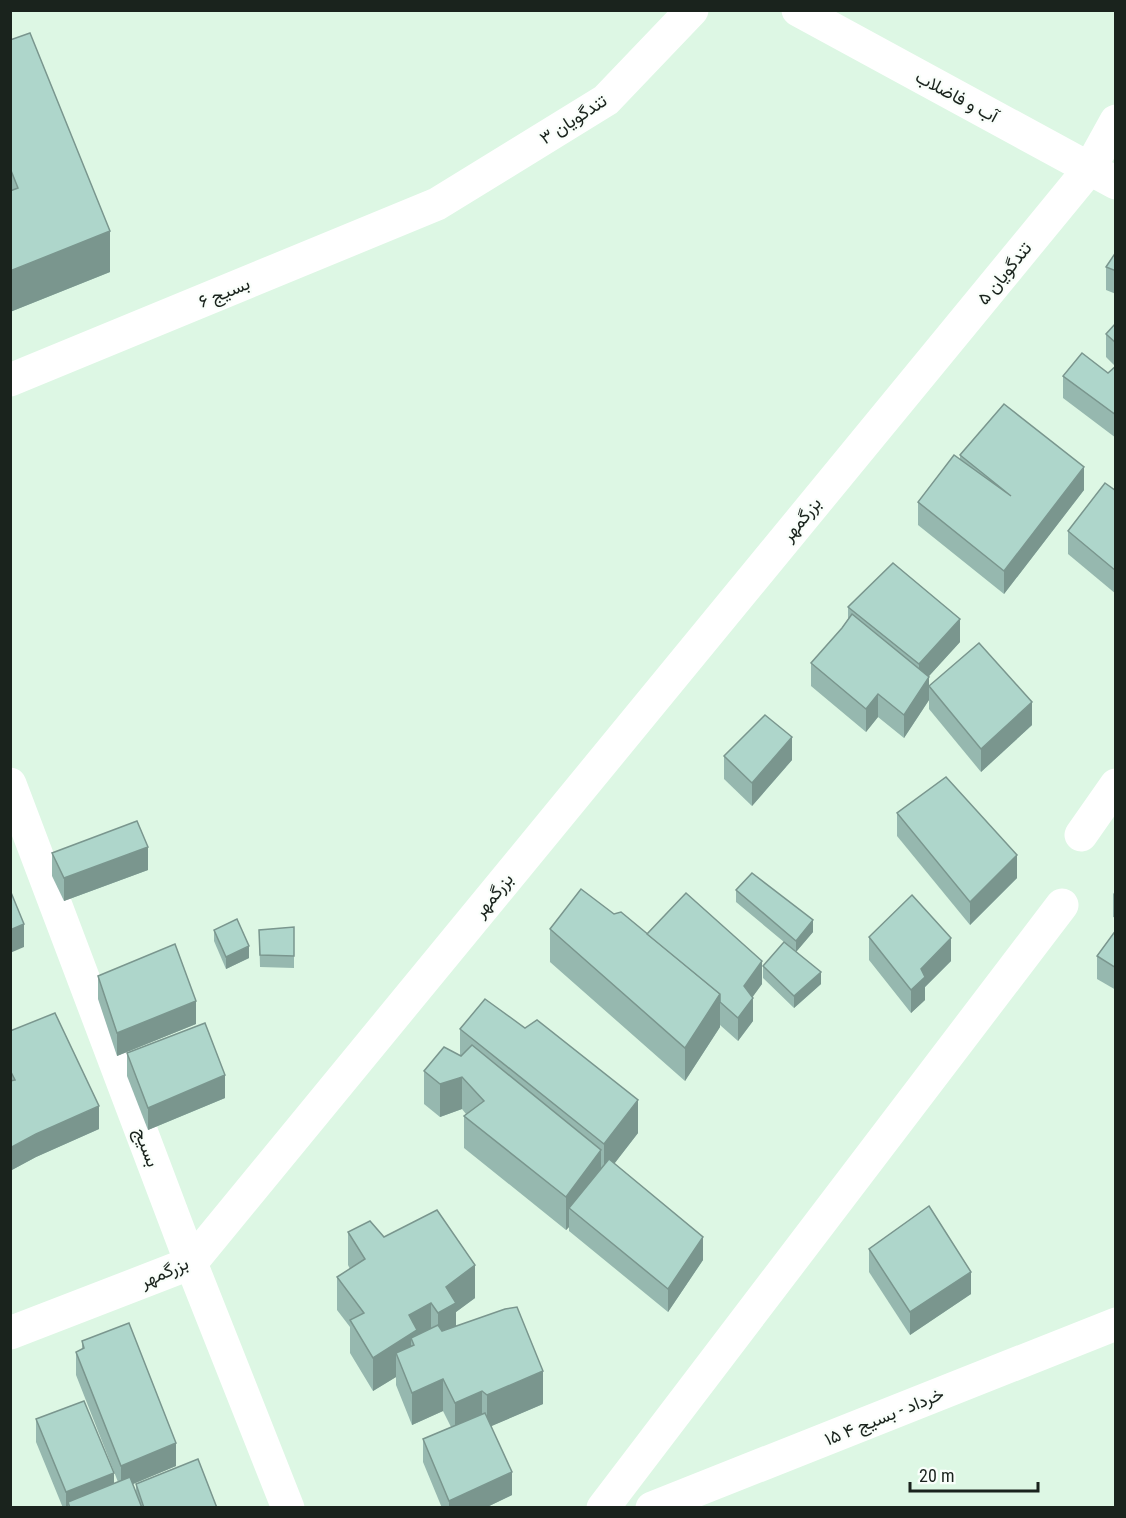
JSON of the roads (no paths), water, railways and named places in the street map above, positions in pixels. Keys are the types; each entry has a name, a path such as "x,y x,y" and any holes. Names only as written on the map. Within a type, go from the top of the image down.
{"street":[{"name":"تندگویان ۳","path":"437,204 606,100 692,10"},
{"name":"آب و فاضلاب","path":"798,10 1103,175"},
{"name":"تندگویان ۵","path":"918,377 1103,175 1116,121"},
{"name":"بسیج ۶","path":"10,380 437,204"},
{"name":"بزرگمهر","path":"10,1334 191,1263 918,377"},
{"name":"بسیج","path":"10,784 191,1263 288,1508"},
{"path":"1081,835 1116,785"},
{"path":"603,1508 1062,904"},
{"name":"۱۵ خرداد - بسیج ۴","path":"652,1508 1116,1324"}]}
